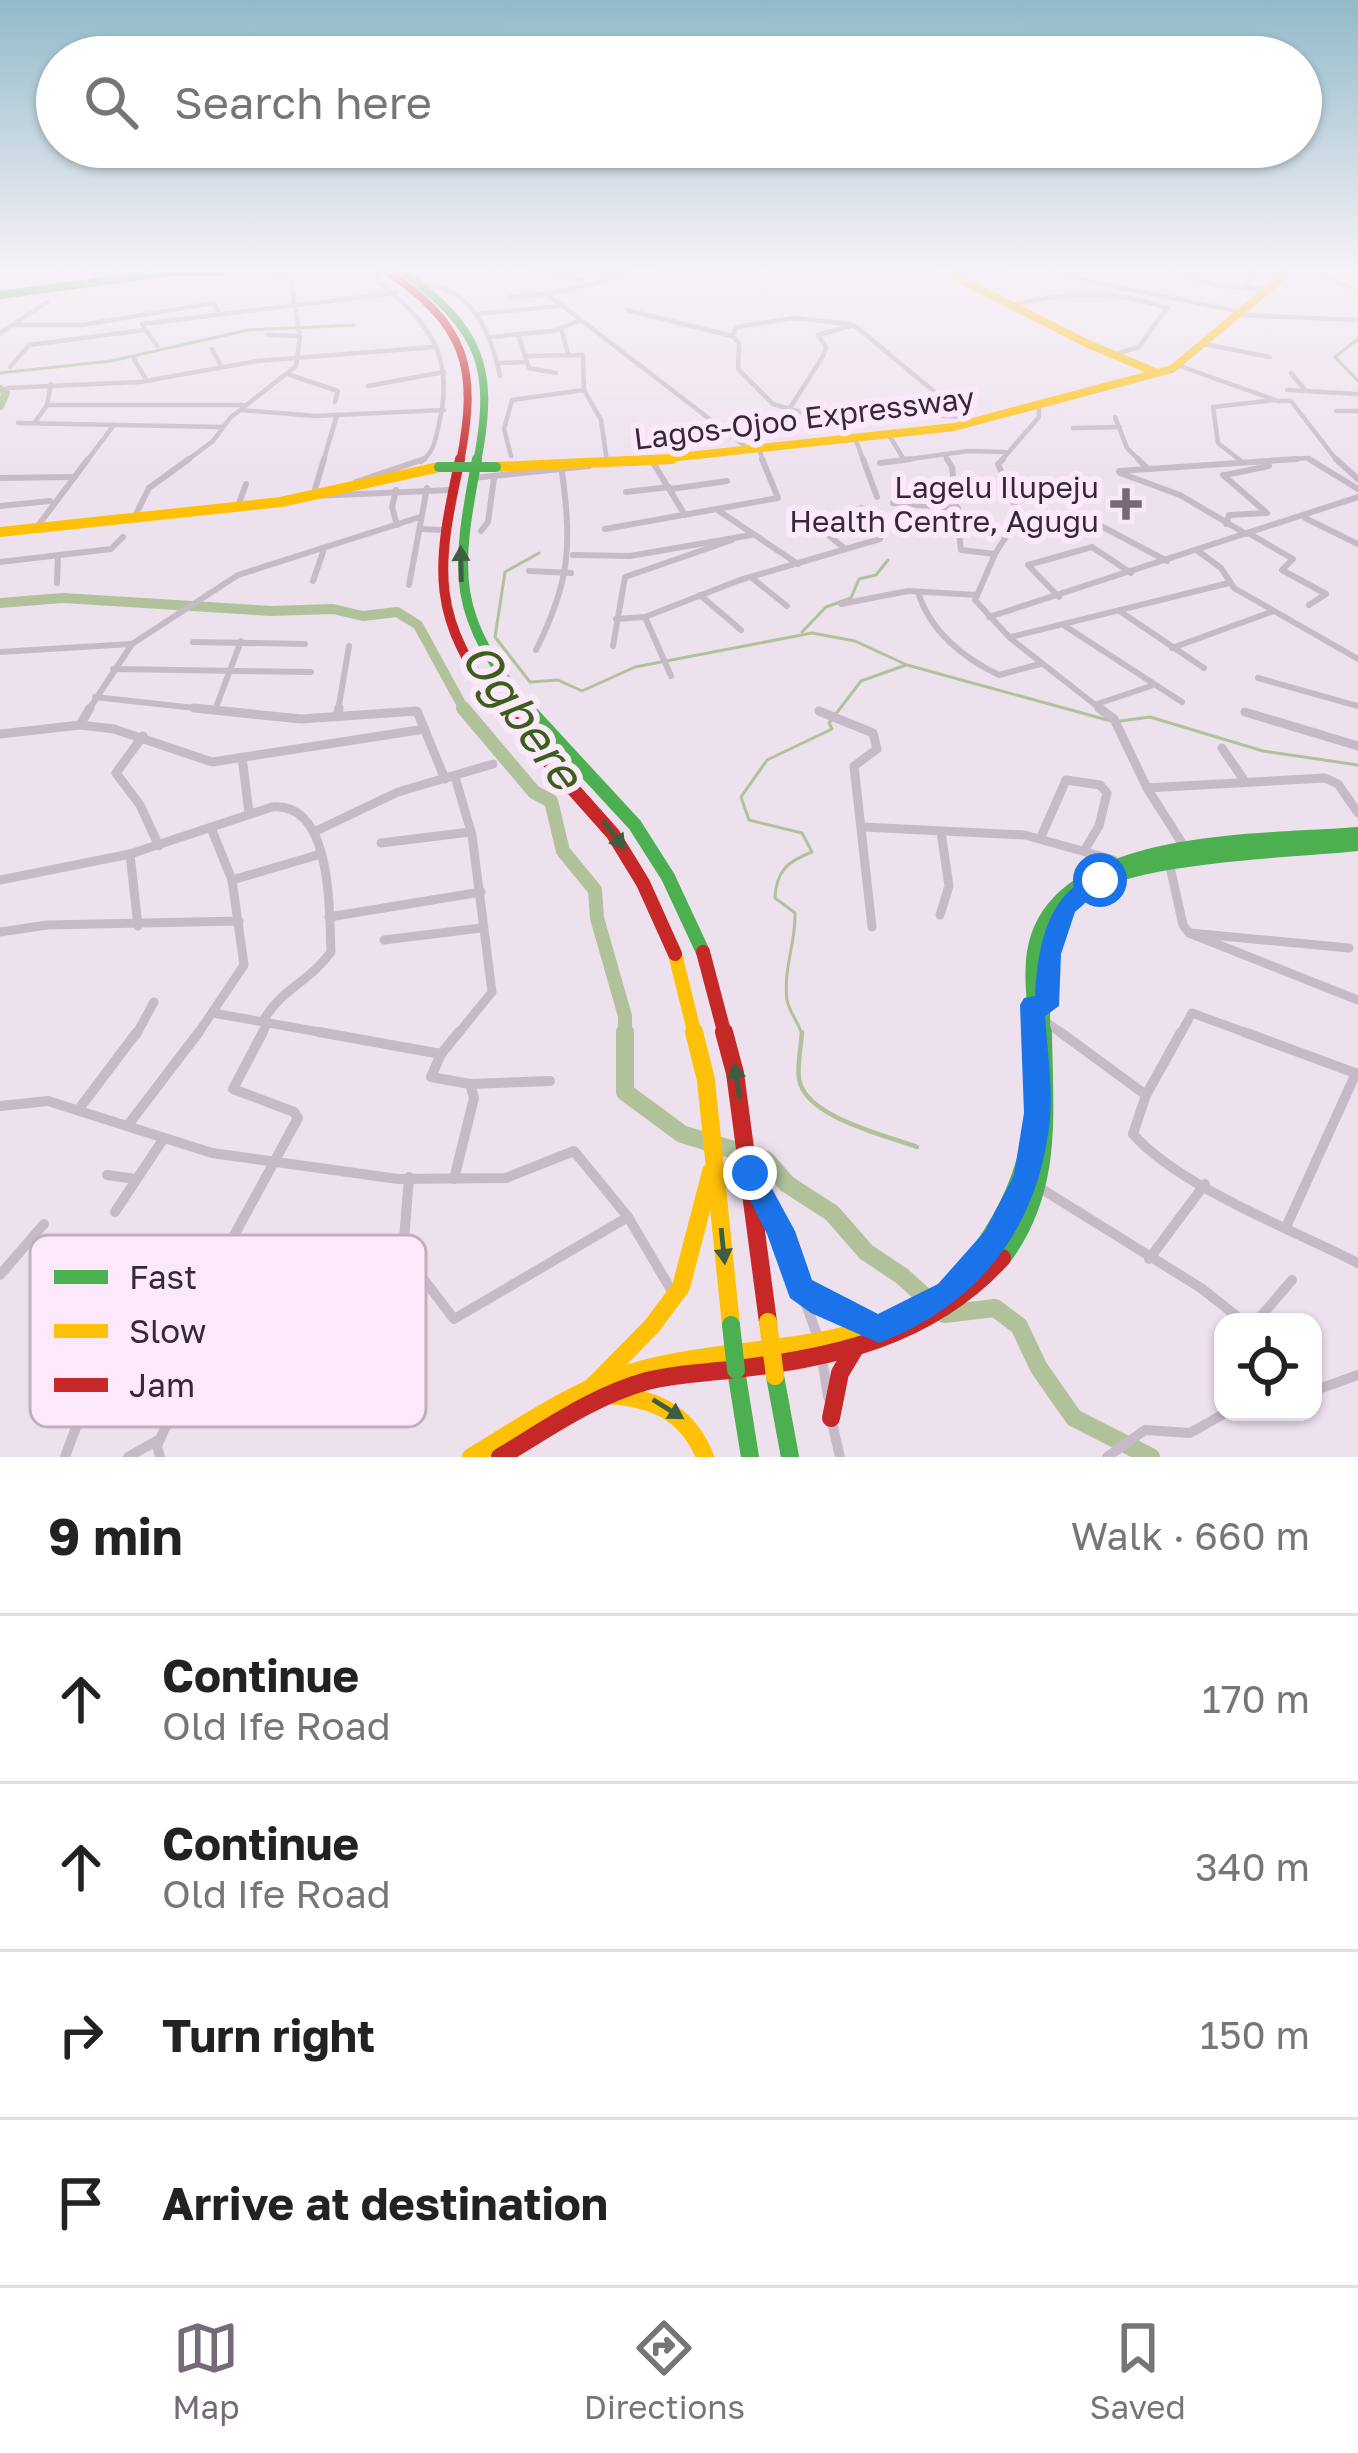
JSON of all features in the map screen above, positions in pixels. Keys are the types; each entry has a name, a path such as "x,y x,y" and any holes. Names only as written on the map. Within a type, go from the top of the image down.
{"main road":[{"path":"455,338 466,356 469,410 443,530 441,593 465,658 498,704 603,820 656,907 693,1012 750,1457"},
{"path":"473,338 484,362 488,387 463,523 462,592 485,650 514,691 627,815 690,917 727,1021 790,1457"},
{"path":"1079,338 1158,373"},
{"name":"Lagos-Ojoo Expressway","path":"0,532 313,496 439,467 495,472 652,461 889,434 1039,406 1158,373 1177,365 1212,338"},
{"path":"953,1298 995,1240 1028,1175 1037,1113 1040,1006 1034,951 1051,905 1070,884 1116,860 1186,848 1358,834"},
{"path":"471,1457 591,1388 637,1370 692,1357 855,1348 886,1341 953,1298 1008,1248 1040,1188 1048,1117 1046,1022 1040,1006 1049,954 1065,908 1115,872 1169,861 1358,844"},
{"path":"591,1388 673,1301 689,1268 714,1157"},
{"path":"801,1289 821,1304 879,1329"},
{"path":"500,1457 608,1395 693,1372 820,1348 922,1317"},
{"path":"831,1418 839,1372 855,1348"},
{"path":"608,1395 644,1395 664,1406 689,1422 705,1457"}],"street":[{"path":"10,367 30,344 76,338"},
{"path":"152,338 157,346"},
{"path":"134,518 149,488 213,441 242,408 288,374 299,360 300,338"},
{"path":"333,492 425,459 435,449 444,410 444,372 434,338"},
{"path":"491,338 500,376"},
{"path":"519,338 534,371 556,373"},
{"path":"564,338 568,354"},
{"path":"602,338 755,450 778,498 605,529"},
{"path":"734,338 739,343 738,368 773,404 828,419 889,413 968,420"},
{"path":"790,408 824,356 826,347 820,338"},
{"path":"870,338 968,420"},
{"path":"1113,355 1139,346 1145,338"},
{"path":"1204,344 1270,358"},
{"path":"7,388 150,380 221,366 436,347"},
{"path":"212,349 221,366"},
{"path":"472,478 495,472 562,472 600,464 602,419 584,390 583,355 498,363"},
{"path":"134,359 150,380"},
{"path":"1177,365 1276,400"},
{"path":"368,386 444,372"},
{"path":"288,374 338,391 335,402"},
{"path":"1291,374 1306,391"},
{"path":"17,376 27,386"},
{"path":"125,424 150,380"},
{"path":"34,423 47,405 51,384"},
{"path":"511,456 504,429 512,400 584,390"},
{"path":"1287,390 1358,394"},
{"path":"1243,462 1218,443 1213,407 1291,401 1358,486"},
{"path":"47,405 137,404 337,415 444,410"},
{"path":"1039,406 1039,417 1006,452 998,468 1019,511 976,595 977,606 1116,722 1147,788 1186,848"},
{"path":"1336,411 1358,411"},
{"path":"337,415 313,496 451,490"},
{"path":"1115,417 1126,448 1149,470"},
{"path":"18,423 223,428"},
{"path":"37,527 113,425"},
{"path":"1073,428 1120,427"},
{"path":"889,434 903,458"},
{"path":"855,438 878,497"},
{"path":"880,463 1006,452"},
{"path":"944,454 952,467 961,550 995,554"},
{"path":"1309,605 1327,595 1282,570 1293,559 1180,495 1119,471 1311,458 1358,486"},
{"path":"652,461 685,515"},
{"path":"1226,524 1229,515 1267,513 1221,476 1276,462"},
{"path":"481,531 488,522 495,472"},
{"path":"536,650 571,573 562,472"},
{"path":"0,478 72,477"},
{"path":"626,492 727,481"},
{"path":"238,506 246,484"},
{"path":"987,618 1304,517 1344,502 1358,486"},
{"path":"409,585 427,488"},
{"path":"396,490 392,507 397,525"},
{"path":"0,506 52,501"},
{"path":"1344,502 1358,509"},
{"path":"893,503 958,508"},
{"path":"845,548 816,525 861,508"},
{"path":"718,510 798,564"},
{"path":"80,725 112,668 132,644 198,601 249,570 323,552 420,517"},
{"path":"1304,517 1358,544"},
{"path":"1012,529 1086,518 1167,562"},
{"path":"463,523 488,522"},
{"path":"80,539 82,523"},
{"path":"420,529 443,530"},
{"path":"613,646 626,577 751,535"},
{"path":"0,562 111,549 123,537"},
{"path":"616,619 644,617 699,594 880,539"},
{"path":"573,555 614,558 732,540"},
{"path":"1059,597 1028,565 1092,547 1132,574"},
{"path":"1197,550 1221,568 1229,583 1270,612 1358,658"},
{"path":"313,580 323,552"},
{"path":"57,583 58,555"},
{"path":"529,571 571,573"},
{"path":"751,577 787,606"},
{"path":"1010,638 1229,583"},
{"path":"841,604 885,590 946,588 976,595"},
{"path":"918,592 930,616 963,655 994,675 1042,663"},
{"path":"699,594 741,630"},
{"path":"1119,611 1204,668"},
{"path":"1172,648 1270,612"},
{"path":"644,617 671,676"},
{"path":"1064,625 1182,702"},
{"path":"215,710 241,641"},
{"path":"193,642 304,644"},
{"path":"0,652 132,644"},
{"path":"337,717 350,646"},
{"path":"112,668 311,672"},
{"path":"1258,678 1358,706"},
{"path":"1096,705 1151,686"},
{"path":"95,697 301,719 417,711 470,832 492,992 441,1054 431,1077 470,1084 550,1081"},
{"path":"819,711 834,715 850,729 876,736 877,749 854,766 866,830 872,927"},
{"path":"1244,712 1358,746"},
{"path":"0,734 80,725 143,736 202,760 425,729"},
{"path":"143,736 116,773 140,806 159,846"},
{"path":"1222,748 1245,781"},
{"path":"242,757 249,813"},
{"path":"316,831 386,797 494,764"},
{"path":"1147,788 1332,779 1358,813"},
{"path":"1041,837 1066,780 1100,785 1107,793 1101,818 1084,851"},
{"path":"0,880 130,854 249,813 286,806 304,816 316,831 329,916 327,961 310,980 278,996 233,1089 296,1115 233,1235"},
{"path":"128,1125 244,965 232,880 211,828"},
{"path":"866,830 1041,837 1116,860"},
{"path":"381,843 470,832"},
{"path":"940,915 949,886 941,832"},
{"path":"130,854 138,926"},
{"path":"232,880 321,854"},
{"path":"1169,861 1183,926 1189,933 1358,1000"},
{"path":"329,916 481,892"},
{"path":"0,932 47,925 239,921"},
{"path":"384,940 481,928"},
{"path":"1189,933 1349,948"},
{"path":"79,1109 154,1002"},
{"path":"213,1013 441,1054"},
{"path":"1287,1225 1357,1074 1192,1013 1146,1095 1133,1134 1136,1142 1205,1184 1358,1262"},
{"path":"1046,1022 1146,1095"},
{"path":"454,1179 475,1098 470,1084"},
{"path":"0,1106 23,1099 79,1109 208,1152 409,1177 515,1176 557,1154 574,1151 628,1216 669,1282 673,1301"},
{"path":"116,1212 164,1138"},
{"path":"750,1173 780,1231 820,1348 840,1457"},
{"path":"107,1175 136,1179"},
{"path":"404,1235 409,1177"},
{"path":"1149,1259 1205,1184"},
{"path":"1040,1188 1202,1288 1233,1313"},
{"path":"426,1282 454,1318 628,1216"},
{"path":"35,1235 44,1224"},
{"path":"0,1275 30,1240"},
{"path":"1264,1313 1292,1280"},
{"path":"1322,1387 1358,1375"},
{"path":"1107,1457 1145,1430 1190,1433 1214,1419"},
{"path":"65,1457 76,1427"},
{"path":"128,1457 168,1427"},
{"path":"159,1438 160,1457"}],"waterway":[{"path":"0,373 111,361 213,338"},
{"path":"1358,339 1335,357 1358,381"},
{"name":"Ogbere","path":"0,389 6,393 0,406"},
{"path":"539,553 505,572 495,637 530,682 558,680 582,691 635,667 812,633 855,641 907,665 1111,721"},
{"path":"802,632 826,607 851,598 859,579 876,575 888,560"},
{"name":"Ogbere","path":"0,603 63,598 271,611 333,609 363,616 397,612 418,625 464,709"},
{"path":"802,1034 786,988 795,913 775,898 785,868 812,852 802,833 749,820 741,797 767,760 832,729 829,723 861,681 906,665"},
{"name":"Ogbere","path":"464,709 534,792 551,801 563,851 595,890 597,918 625,1016 625,1092 682,1134 766,1160 787,1184 832,1213 866,1252 902,1276 944,1314 995,1308 1019,1326 1039,1368 1074,1418 1151,1457"},
{"path":"1120,721 1150,717 1263,751 1358,765"},
{"path":"802,1034 799,1079 815,1104 848,1123 917,1147"}],"traffic: fast":[{"path":"472,338 485,373 486,401 460,553 464,599 475,631 531,712 635,825 668,877 703,952"},
{"path":"439,467 496,467"},
{"path":"959,1279 992,1240 1014,1202 1028,1164 1037,1085 1034,951 1062,896 1106,867 1159,853 1358,834"},
{"path":"1002,1258 1025,1223 1040,1184 1047,957 1056,925 1072,900 1091,885 1129,868 1358,844"},
{"path":"731,1325 736,1370"},
{"path":"736,1370 750,1457"},
{"path":"775,1376 790,1457"}],"traffic: slow":[{"path":"1076,338 1155,372"},
{"path":"496,467 652,461 954,427 1172,369 1209,338"},
{"path":"0,532 281,502 439,467"},
{"path":"675,954 706,1080 731,1325"},
{"path":"591,1388 652,1326 681,1287 711,1172"},
{"path":"471,1457 554,1407 620,1376 682,1361 851,1336 891,1324 927,1305 959,1279"},
{"path":"768,1322 775,1376"},
{"path":"608,1395 641,1399 668,1409 690,1428 705,1457"}],"traffic: jam":[{"path":"456,338 464,356 469,390 467,426 443,535 440,571 456,639 490,695 613,834 643,883 675,954"},
{"path":"703,952 735,1073 768,1322"},
{"path":"500,1457 584,1407 638,1384 842,1352 913,1328 946,1310 1002,1258"},
{"path":"801,1289 878,1328"},
{"path":"831,1418 840,1373 855,1348"}],"place":[{"name":"Lagelu Ilupeju Health Centre, Agugu","path":"1126,504"}],"route":[{"path":"750,1173 780,1231 801,1289 821,1304 879,1329 917,1312 958,1285 995,1240 1028,1175 1037,1113 1032,1005 1047,1006 1049,954 1065,908 1100,880"}]}
